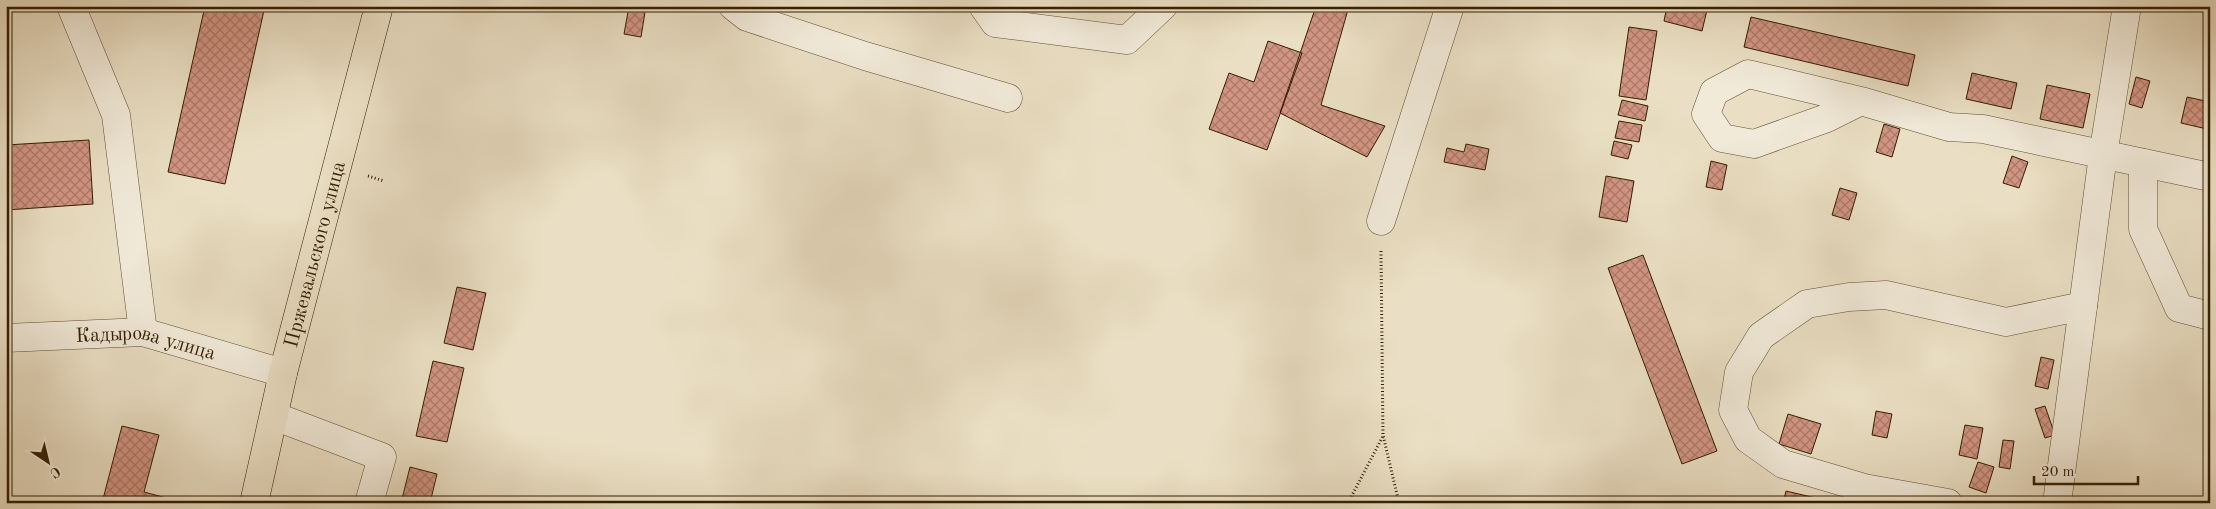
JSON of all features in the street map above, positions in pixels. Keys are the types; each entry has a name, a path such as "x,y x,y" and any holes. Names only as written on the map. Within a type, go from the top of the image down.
{"main road":[{"name":"Пржевальского улица","path":"254,503 283,373 380,6"}],"street":[{"path":"71,6 116,115 142,332"},
{"path":"733,6 747,17 865,56 1008,98"},
{"path":"984,6 995,22 1127,40 1163,6"},
{"path":"1381,221 1450,6"},
{"path":"2057,503 2103,155 2127,6"},
{"path":"1861,101 1826,118 1754,144 1722,138 1706,114 1714,92 1748,74 1861,101 1949,127 1983,129 2210,177"},
{"path":"2143,163 2143,229 2179,308 2210,316"},
{"path":"1948,503 1864,488 1783,464 1748,439 1733,410 1739,372 1761,336 1807,304 1848,296 1886,295 2006,322 2083,306"},
{"name":"Кадырова улица","path":"6,338 142,332 283,373"},
{"path":"274,416 382,457 369,503"}],"path":[{"path":"366,176 384,181"},
{"path":"1381,221 1383,435 1399,503"},
{"path":"1348,503 1383,435"}],"building":[{"path":"205,6 265,6 225,184 168,172"},
{"path":"629,6 646,6 641,37 624,34"},
{"path":"1316,6 1349,6 1321,105 1385,126 1367,157 1280,113"},
{"path":"1667,6 1708,6 1702,31 1664,21"},
{"path":"1751,17 1915,55 1908,86 1744,47"},
{"path":"1629,27 1657,31 1646,100 1619,96"},
{"path":"1268,41 1302,53 1267,150 1209,129 1229,73 1254,82"},
{"path":"1972,73 2017,83 2011,109 1966,99"},
{"path":"2136,77 2150,81 2142,108 2129,104"},
{"path":"2047,85 2090,94 2083,128 2040,119"},
{"path":"2187,97 2210,102 2207,129 2181,123"},
{"path":"1622,100 1648,106 1645,121 1618,115"},
{"path":"1619,121 1642,125 1639,142 1615,138"},
{"path":"1884,124 1900,129 1892,157 1876,152"},
{"path":"89,140 93,204 6,210 6,145"},
{"path":"1614,141 1632,145 1628,159 1611,155"},
{"path":"1466,144 1489,149 1485,170 1444,162 1447,148 1464,152"},
{"path":"2012,156 2028,162 2019,188 2003,183"},
{"path":"1711,161 1727,165 1722,190 1706,187"},
{"path":"1606,176 1634,181 1627,222 1599,217"},
{"path":"1840,188 1857,193 1849,220 1832,215"},
{"path":"1643,255 1717,451 1682,464 1608,268"},
{"path":"457,287 486,293 473,350 444,343"},
{"path":"2041,357 2054,360 2048,389 2035,386"},
{"path":"433,361 464,368 447,442 416,436"},
{"path":"2045,406 2055,435 2045,438 2035,409"},
{"path":"1876,411 1892,414 1887,438 1872,435"},
{"path":"1788,414 1821,424 1811,454 1779,444"},
{"path":"1965,425 1983,428 1977,459 1959,455"},
{"path":"122,426 159,435 144,492 185,503 102,503"},
{"path":"2003,440 2014,441 2010,469 1999,467"},
{"path":"1978,462 1994,467 1986,493 1969,487"},
{"path":"410,467 437,474 430,503 401,503"},
{"path":"1786,491 1837,503 1783,503"},
{"path":"1027,499 1064,500 1064,503 1027,503"}]}
